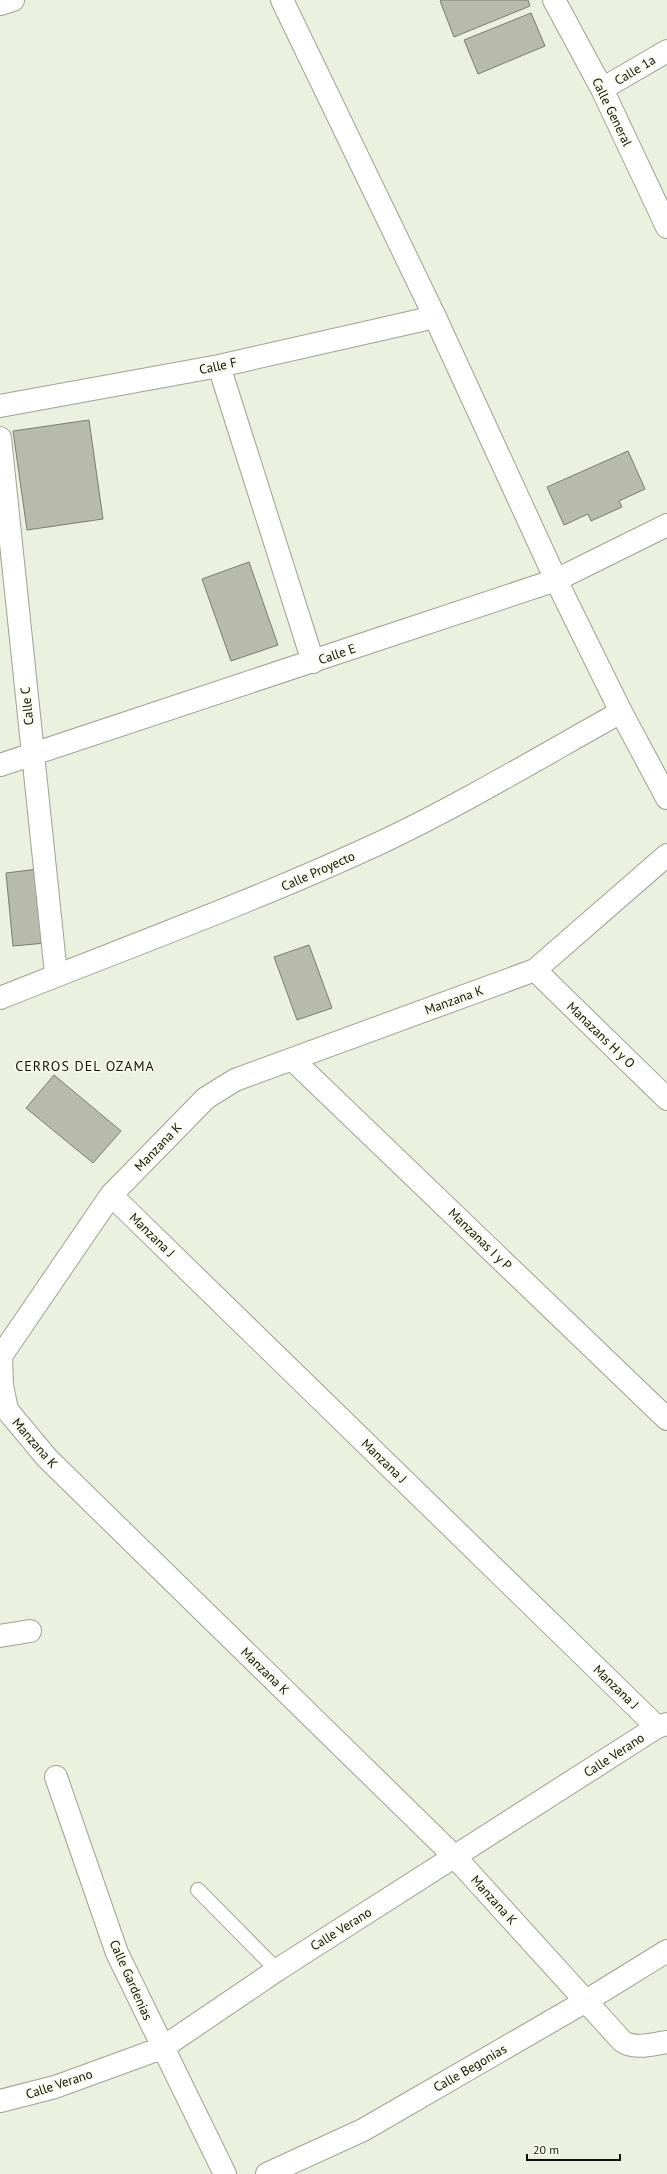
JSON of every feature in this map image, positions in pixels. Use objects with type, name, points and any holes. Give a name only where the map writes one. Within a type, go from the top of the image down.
[{"type":"street","points":[[0,4],[12,0]]},
{"type":"street","points":[[282,0],[435,317],[556,580],[621,712],[667,798]]},
{"type":"street","name":"Calle General","points":[[554,0],[602,89],[667,227]]},
{"type":"street","name":"Calle 1a","points":[[602,89],[667,51]]},
{"type":"street","name":"Calle F","points":[[0,406],[219,366],[435,317]]},
{"type":"street","points":[[219,366],[313,662]]},
{"type":"street","name":"Calle C","points":[[0,438],[56,974]]},
{"type":"street","name":"Calle E","points":[[0,765],[556,580],[667,525]]},
{"type":"street","name":"Calle Proyecto","points":[[0,998],[56,974],[229,909],[339,862],[439,814],[621,712]]},
{"type":"street","name":"Manzana K","points":[[667,855],[535,970],[235,1080],[206,1098],[110,1195],[1,1356],[2,1385],[7,1410],[47,1458],[455,1857],[627,2045],[635,2046],[667,2042]]},
{"type":"street","name":"Manazans H y O","points":[[535,970],[667,1099]]},
{"type":"street","name":"Manzanas I y P","points":[[293,1060],[667,1419]]},
{"type":"street","name":"Manzana J","points":[[110,1195],[662,1726]]},
{"type":"street","points":[[0,1636],[30,1631]]},
{"type":"street","name":"Calle Verano","points":[[0,2102],[55,2087],[162,2048],[277,1970],[662,1726]]},
{"type":"street","name":"Calle Gardenias","points":[[56,1777],[117,1953],[162,2048],[226,2174]]},
{"type":"street","name":"Calle Begonias","points":[[267,2174],[362,2130],[586,2001],[667,1951]]},
{"type":"lane","points":[[198,1890],[277,1970]]},
{"type":"building","points":[[528,0],[530,6],[454,37],[440,1]]},
{"type":"building","points":[[531,13],[545,46],[478,74],[464,40]]},
{"type":"building","points":[[89,420],[103,519],[27,530],[13,431]]},
{"type":"building","points":[[628,451],[645,489],[619,501],[622,507],[591,521],[588,514],[564,525],[547,487]]},
{"type":"building","points":[[249,562],[278,645],[231,661],[202,579]]},
{"type":"building","points":[[38,869],[46,943],[13,946],[6,873]]},
{"type":"building","points":[[309,945],[332,1008],[297,1020],[274,957]]},
{"type":"building","points":[[54,1075],[121,1131],[93,1163],[26,1108]]},
{"type":"district","name":"CERROS DEL OZAMA","points":[[85,1066]]}]
